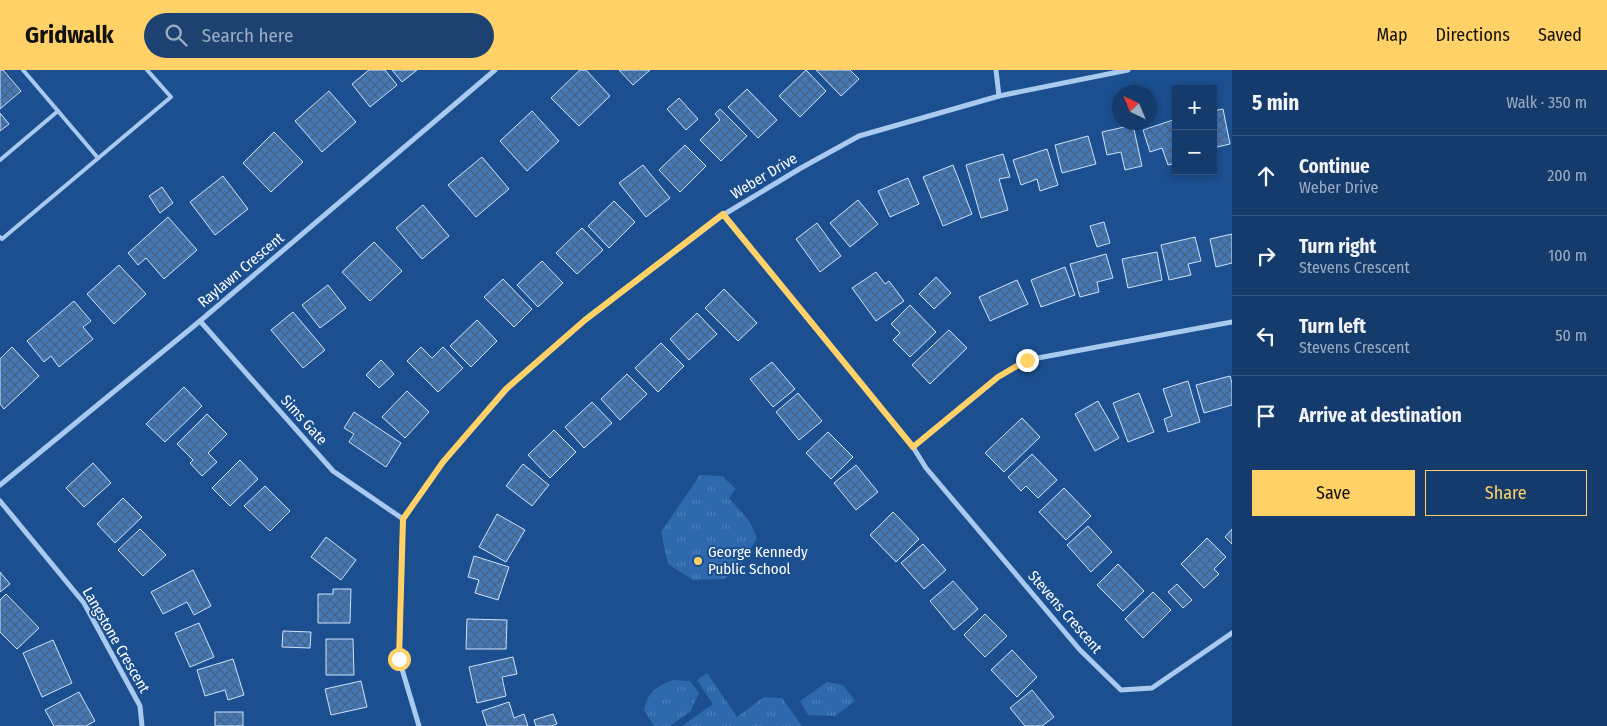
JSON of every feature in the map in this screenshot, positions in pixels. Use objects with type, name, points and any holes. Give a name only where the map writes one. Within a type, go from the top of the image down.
[{"type":"street","name":"Raylawn Crescent","points":[[0,485],[200,321],[495,70]]},
{"type":"street","points":[[996,70],[999,96]]},
{"type":"street","name":"Weber Drive","points":[[403,519],[443,462],[506,389],[585,320],[723,214],[859,136],[999,96],[1128,70]]},
{"type":"street","name":"Stevens Crescent","points":[[723,214],[913,447],[926,468],[1080,650],[1120,690],[1152,688],[1232,633]]},
{"type":"street","name":"Sims Gate","points":[[200,321],[333,471],[403,519]]},
{"type":"street","points":[[913,447],[998,377],[1027,360],[1232,322]]},
{"type":"street","name":"Langstone Crescent","points":[[0,501],[84,602],[140,706],[142,726]]},
{"type":"street","points":[[403,519],[399,659],[419,726]]},
{"type":"lane","points":[[23,70],[98,158]]},
{"type":"lane","points":[[0,237],[2,239],[171,97],[147,70]]},
{"type":"lane","points":[[0,160],[58,111]]},
{"type":"green space","points":[[700,475],[722,476],[736,489],[729,498],[750,522],[757,538],[744,560],[724,579],[693,580],[668,564],[661,532]]},
{"type":"green space","points":[[707,673],[737,717],[764,697],[782,698],[802,726],[682,726],[713,704],[697,680]]},
{"type":"green space","points":[[673,680],[690,681],[699,693],[690,712],[670,726],[654,726],[644,710],[648,698],[654,690]]},
{"type":"green space","points":[[827,682],[843,685],[855,701],[835,716],[808,715],[800,701]]},
{"type":"building","points":[[0,70],[3,70],[21,91],[0,109]]},
{"type":"building","points":[[369,70],[385,70],[397,85],[370,107],[352,84]]},
{"type":"building","points":[[392,70],[417,70],[402,82]]},
{"type":"building","points":[[580,70],[586,70],[610,96],[579,126],[551,98]]},
{"type":"building","points":[[619,70],[650,70],[633,85]]},
{"type":"building","points":[[806,70],[826,91],[800,117],[779,96]]},
{"type":"building","points":[[816,70],[850,70],[859,79],[841,96]]},
{"type":"building","points":[[747,89],[777,120],[758,138],[728,107]]},
{"type":"building","points":[[329,91],[356,122],[322,152],[295,121]]},
{"type":"building","points":[[679,98],[698,119],[686,130],[667,109]]},
{"type":"building","points":[[720,109],[747,136],[721,161],[700,140],[720,120],[715,114]]},
{"type":"building","points":[[1223,109],[1230,144],[1217,147],[1217,130],[1217,110]]},
{"type":"building","points":[[532,111],[559,141],[527,171],[500,141]]},
{"type":"building","points":[[0,113],[9,124],[0,131]]},
{"type":"building","points":[[1172,120],[1172,164],[1168,165],[1162,148],[1150,152],[1143,130],[1157,130],[1157,125]]},
{"type":"building","points":[[1112,130],[1134,130],[1142,166],[1125,170],[1121,152],[1107,155],[1102,132]]},
{"type":"building","points":[[274,132],[303,162],[271,192],[243,163]]},
{"type":"building","points":[[1088,136],[1096,164],[1062,173],[1055,145]]},
{"type":"building","points":[[685,145],[706,166],[680,192],[659,170]]},
{"type":"building","points":[[1047,149],[1058,185],[1040,191],[1037,179],[1021,185],[1013,160]]},
{"type":"building","points":[[1003,154],[1010,177],[999,179],[1008,210],[981,218],[966,165]]},
{"type":"building","points":[[482,157],[509,189],[476,217],[448,185]]},
{"type":"building","points":[[643,165],[670,198],[646,217],[619,183]]},
{"type":"building","points":[[953,165],[972,214],[943,226],[923,177]]},
{"type":"building","points":[[223,176],[248,209],[215,235],[190,202]]},
{"type":"building","points":[[908,178],[919,204],[890,217],[878,191]]},
{"type":"building","points":[[162,187],[173,203],[160,213],[149,196]]},
{"type":"building","points":[[858,200],[878,224],[850,247],[830,223]]},
{"type":"building","points":[[614,201],[635,222],[609,248],[588,226]]},
{"type":"building","points":[[423,205],[449,236],[422,259],[396,228]]},
{"type":"building","points":[[168,217],[197,250],[164,279],[146,258],[138,265],[128,253]]},
{"type":"building","points":[[1104,222],[1110,243],[1097,247],[1090,226]]},
{"type":"building","points":[[817,223],[841,256],[820,272],[796,239]]},
{"type":"building","points":[[582,228],[603,250],[577,274],[556,253]]},
{"type":"building","points":[[1232,234],[1232,263],[1216,267],[1210,239]]},
{"type":"building","points":[[1195,237],[1201,261],[1188,264],[1191,275],[1169,280],[1161,245]]},
{"type":"building","points":[[374,242],[402,271],[370,301],[342,272]]},
{"type":"building","points":[[1157,252],[1162,280],[1128,288],[1122,259]]},
{"type":"building","points":[[1106,254],[1113,278],[1097,282],[1099,292],[1080,297],[1070,264]]},
{"type":"building","points":[[542,261],[563,283],[538,307],[517,285]]},
{"type":"building","points":[[119,265],[146,294],[114,324],[87,294]]},
{"type":"building","points":[[1065,267],[1075,295],[1041,307],[1031,280]]},
{"type":"building","points":[[876,272],[885,284],[889,281],[904,301],[876,321],[852,288]]},
{"type":"building","points":[[936,277],[951,293],[934,309],[919,294]]},
{"type":"building","points":[[503,279],[532,309],[514,327],[484,297]]},
{"type":"building","points":[[1017,280],[1028,304],[990,321],[979,297]]},
{"type":"building","points":[[328,285],[346,308],[320,328],[302,305]]},
{"type":"building","points":[[724,289],[757,323],[738,341],[705,308]]},
{"type":"building","points":[[74,301],[91,321],[83,327],[93,339],[59,367],[51,356],[44,362],[27,341]]},
{"type":"building","points":[[910,305],[936,332],[910,357],[893,340],[900,333],[891,324]]},
{"type":"building","points":[[293,312],[325,350],[303,368],[271,330]]},
{"type":"building","points":[[697,313],[717,334],[689,360],[670,339]]},
{"type":"building","points":[[477,320],[497,341],[471,367],[450,346]]},
{"type":"building","points":[[949,330],[967,348],[930,384],[912,365]]},
{"type":"building","points":[[661,343],[684,366],[658,392],[635,368]]},
{"type":"building","points":[[12,347],[39,376],[4,409],[0,404],[0,359]]},
{"type":"building","points":[[421,347],[432,358],[443,347],[463,368],[438,392],[407,361]]},
{"type":"building","points":[[381,360],[394,374],[379,388],[366,375]]},
{"type":"building","points":[[772,362],[795,389],[773,407],[750,379]]},
{"type":"building","points":[[627,374],[647,394],[620,420],[601,399]]},
{"type":"building","points":[[1230,376],[1232,383],[1232,405],[1204,413],[1196,385]]},
{"type":"building","points":[[1188,381],[1200,422],[1168,432],[1164,419],[1172,416],[1163,389]]},
{"type":"building","points":[[184,387],[202,406],[165,442],[146,424]]},
{"type":"building","points":[[407,391],[429,412],[405,438],[382,417]]},
{"type":"building","points":[[798,393],[822,421],[799,440],[776,412]]},
{"type":"building","points":[[1139,393],[1154,432],[1128,442],[1113,403]]},
{"type":"building","points":[[1098,401],[1119,438],[1095,451],[1075,414]]},
{"type":"building","points":[[592,402],[612,423],[584,448],[565,427]]},
{"type":"building","points":[[354,412],[401,443],[386,467],[349,442],[354,434],[344,428]]},
{"type":"building","points":[[207,414],[227,434],[208,453],[217,462],[202,476],[190,463],[193,460],[177,444]]},
{"type":"building","points":[[1022,418],[1040,437],[1004,472],[985,453]]},
{"type":"building","points":[[554,430],[576,452],[550,478],[528,455]]},
{"type":"building","points":[[828,432],[853,457],[831,479],[806,453]]},
{"type":"building","points":[[1032,454],[1057,480],[1038,498],[1026,486],[1021,491],[1008,477]]},
{"type":"building","points":[[240,460],[258,479],[230,506],[212,488]]},
{"type":"building","points":[[93,463],[111,483],[84,507],[66,488]]},
{"type":"building","points":[[523,464],[549,485],[532,506],[506,486]]},
{"type":"building","points":[[856,465],[878,492],[856,510],[834,483]]},
{"type":"building","points":[[265,486],[290,511],[270,531],[244,506]]},
{"type":"building","points":[[1064,488],[1091,516],[1066,540],[1039,512]]},
{"type":"building","points":[[123,498],[142,517],[115,543],[97,524]]},
{"type":"building","points":[[893,512],[919,539],[896,562],[870,535]]},
{"type":"building","points":[[497,514],[525,530],[506,562],[479,547]]},
{"type":"building","points":[[1088,526],[1112,552],[1091,572],[1067,545]]},
{"type":"building","points":[[140,529],[166,555],[143,576],[118,550]]},
{"type":"building","points":[[1232,529],[1232,544],[1225,537]]},
{"type":"building","points":[[326,537],[356,560],[341,580],[311,557]]},
{"type":"building","points":[[1207,538],[1226,557],[1214,569],[1219,574],[1204,588],[1181,564]]},
{"type":"building","points":[[923,544],[946,570],[924,589],[901,563]]},
{"type":"building","points":[[474,556],[509,567],[498,600],[475,593],[479,580],[468,577]]},
{"type":"building","points":[[1118,564],[1144,591],[1123,611],[1097,585]]},
{"type":"building","points":[[193,570],[211,606],[194,615],[187,602],[163,614],[151,592]]},
{"type":"building","points":[[0,572],[10,584],[0,592]]},
{"type":"building","points":[[953,581],[978,609],[954,630],[930,601]]},
{"type":"building","points":[[1177,584],[1192,600],[1183,608],[1168,592]]},
{"type":"building","points":[[333,589],[351,589],[350,623],[318,623],[318,594],[333,594]]},
{"type":"building","points":[[1153,592],[1171,610],[1143,638],[1125,619]]},
{"type":"building","points":[[6,594],[39,628],[17,649],[0,632],[0,600]]},
{"type":"building","points":[[985,614],[1007,636],[985,657],[964,635]]},
{"type":"building","points":[[467,619],[507,620],[506,649],[466,649]]},
{"type":"building","points":[[199,623],[214,657],[190,667],[175,633]]},
{"type":"building","points":[[283,631],[311,632],[310,648],[282,647]]},
{"type":"building","points":[[326,639],[353,639],[354,675],[326,675]]},
{"type":"building","points":[[53,640],[72,683],[42,697],[23,653]]},
{"type":"building","points":[[1012,650],[1037,677],[1017,697],[991,670]]},
{"type":"building","points":[[513,657],[517,674],[502,677],[506,696],[477,703],[469,667]]},
{"type":"building","points":[[233,659],[244,695],[228,700],[225,690],[205,696],[197,670]]},
{"type":"building","points":[[361,681],[367,707],[331,715],[325,689]]},
{"type":"building","points":[[1032,690],[1054,717],[1042,726],[1025,726],[1010,708]]},
{"type":"building","points":[[79,692],[95,721],[86,726],[54,726],[45,710]]},
{"type":"building","points":[[509,702],[514,718],[524,714],[528,726],[487,726],[482,711]]},
{"type":"building","points":[[215,712],[243,712],[243,726],[215,726]]},
{"type":"building","points":[[553,714],[557,724],[536,726],[534,720]]},
{"type":"place","name":"George Kennedy Public School","points":[[698,561]]},
{"type":"route","points":[[399,659],[403,519],[443,462],[506,389],[585,320],[723,214],[913,447],[998,377],[1027,360]]}]
